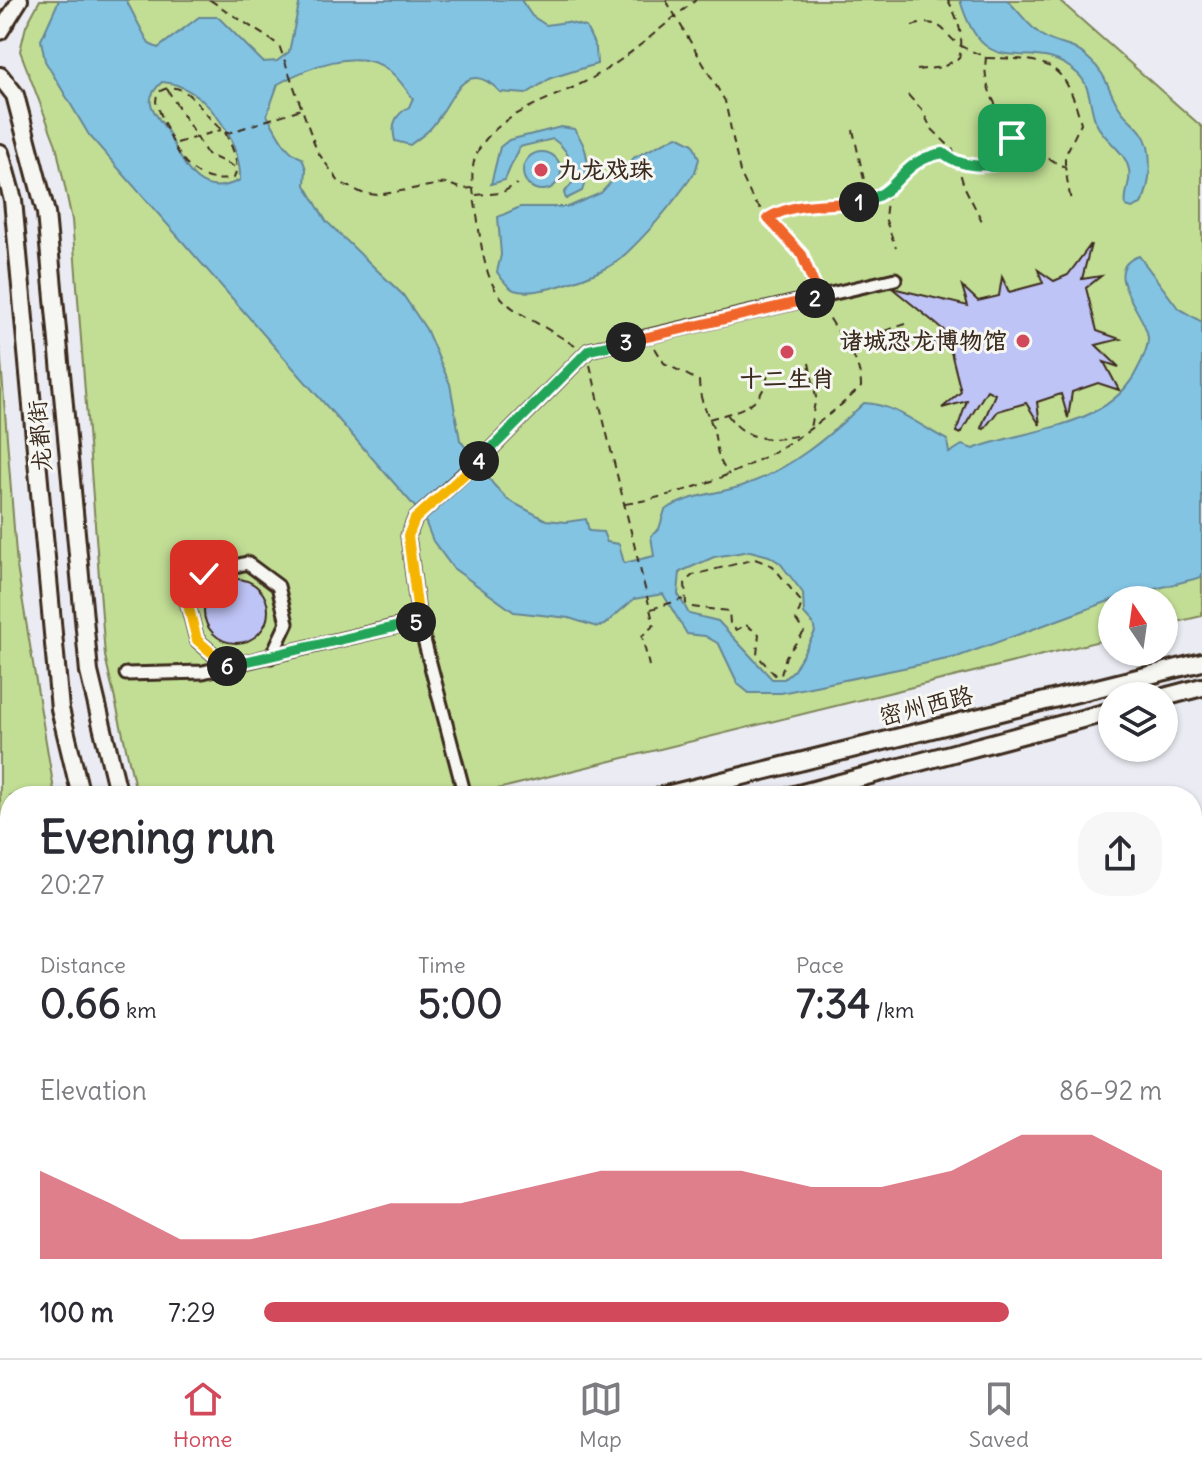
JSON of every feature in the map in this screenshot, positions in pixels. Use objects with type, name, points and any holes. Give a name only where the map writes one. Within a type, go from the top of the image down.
[{"type":"main road","name":"龙都街","points":[[0,76],[15,95],[46,213],[89,672],[117,786]]},
{"type":"main road","name":"龙都街","points":[[0,153],[13,200],[60,709],[79,786]]},
{"type":"main road","name":"密州西路","points":[[702,786],[1202,662]]},
{"type":"main road","points":[[1178,693],[1202,687]]},
{"type":"main road","points":[[829,786],[1098,715]]},
{"type":"street","points":[[0,32],[20,0]]},
{"type":"street","points":[[462,786],[419,621],[408,536],[415,519],[489,451],[586,353],[895,279]]},
{"type":"street","points":[[228,667],[197,640],[188,605],[204,574],[247,563],[278,586],[287,623],[271,657]]},
{"type":"street","points":[[126,674],[203,672],[419,621]]},
{"type":"path","points":[[210,0],[279,45],[325,167],[339,182],[378,195],[446,183],[462,189],[474,187]]},
{"type":"path","points":[[624,504],[657,499],[730,476],[768,457],[802,434],[861,387],[861,370],[853,352],[819,297],[802,255],[753,200],[740,172],[725,101],[666,0]]},
{"type":"path","points":[[649,666],[642,636],[654,625],[586,353],[523,317],[499,298],[486,272],[472,165],[479,148],[499,126],[595,77],[696,0]]},
{"type":"path","points":[[917,70],[943,67],[959,58],[962,47],[959,26],[948,0]]},
{"type":"path","points":[[912,26],[927,23],[942,27],[962,47],[986,58],[1053,67],[1070,85],[1081,123],[1065,156],[1071,202]]},
{"type":"path","points":[[986,58],[984,73],[998,109],[1049,160],[1065,167]]},
{"type":"path","points":[[166,88],[207,154],[237,168]]},
{"type":"path","points":[[166,88],[181,89],[225,131],[237,168],[234,178],[210,181],[196,175],[175,144],[156,102],[157,93],[166,88]]},
{"type":"path","points":[[908,95],[922,110],[931,128],[953,150],[984,225]]},
{"type":"path","points":[[175,144],[302,109]]},
{"type":"path","points":[[853,130],[862,182],[869,200]]},
{"type":"path","points":[[768,218],[785,208],[815,203],[830,206],[883,196],[907,167],[925,156],[943,153],[957,161],[985,168],[1007,161],[1017,130]]},
{"type":"path","points":[[475,195],[501,193],[517,184]]},
{"type":"path","points":[[888,190],[885,218],[896,248]]},
{"type":"path","points":[[853,352],[856,340],[906,324]]},
{"type":"path","points":[[648,336],[664,363],[699,381],[700,404],[708,419],[715,452],[730,476]]},
{"type":"path","points":[[809,363],[816,397],[809,429]]},
{"type":"path","points":[[708,419],[755,403],[766,389],[768,374]]},
{"type":"path","points":[[727,414],[734,424],[759,439],[802,434]]},
{"type":"path","points":[[755,559],[766,561],[802,603],[796,620],[804,632],[786,656],[781,675],[775,675],[757,655],[759,634],[754,627],[746,625],[736,630],[730,623],[729,611],[691,607],[683,599],[685,582],[693,575],[755,559]]},
{"type":"path","points":[[650,608],[683,599]]},
{"type":"green space","points":[[40,0],[1059,0],[1202,127],[1202,616],[1178,622],[1178,586],[1098,586],[1098,641],[510,786],[135,786],[105,656],[72,220],[56,145],[20,51],[26,26]]},
{"type":"green space","points":[[0,348],[17,567],[53,786],[0,786]]},
{"type":"water","points":[[59,0],[126,0],[149,44],[158,48],[199,17],[218,17],[263,62],[277,61],[289,52],[300,0],[521,0],[532,16],[546,25],[567,22],[586,27],[596,48],[597,64],[551,78],[526,94],[500,92],[487,81],[476,78],[467,81],[430,129],[410,145],[395,141],[394,125],[413,98],[391,72],[362,60],[318,66],[278,84],[267,115],[286,146],[302,158],[306,169],[305,185],[326,221],[403,295],[426,329],[450,384],[460,440],[494,485],[508,500],[546,520],[566,522],[586,519],[589,531],[603,532],[607,542],[619,544],[624,563],[654,556],[651,536],[659,529],[665,510],[693,498],[742,486],[777,471],[822,440],[864,403],[897,412],[947,440],[949,453],[962,445],[973,449],[1088,415],[1125,388],[1140,365],[1147,346],[1146,329],[1123,282],[1127,263],[1139,256],[1178,308],[1202,322],[1202,577],[1167,586],[1098,586],[1098,605],[957,657],[781,693],[749,693],[738,684],[719,644],[705,636],[687,634],[663,594],[634,599],[604,625],[597,627],[569,618],[514,612],[453,568],[433,541],[423,516],[89,135],[45,61],[41,40]],"holes":[[[162,82],[177,85],[205,103],[227,132],[239,164],[240,180],[225,186],[213,186],[203,183],[186,167],[151,104],[152,95]],[[750,551],[769,556],[780,563],[803,593],[804,614],[813,624],[815,632],[794,670],[784,679],[772,679],[718,621],[689,614],[678,594],[680,572],[714,557]]]},
{"type":"water","points":[[960,0],[1007,0],[1041,35],[1072,47],[1096,65],[1121,110],[1146,140],[1150,168],[1141,204],[1132,208],[1126,206],[1130,174],[1127,163],[1097,125],[1083,79],[1061,62],[997,52],[983,44],[971,28]]},
{"type":"water","points":[[561,127],[574,129],[583,144],[587,174],[582,191],[566,199],[564,193],[574,181],[572,168],[566,152],[553,139],[519,147],[505,180],[491,184],[500,147],[509,140]]},
{"type":"water","points":[[677,136],[693,144],[699,159],[695,172],[660,218],[619,260],[584,278],[537,291],[514,290],[504,282],[497,272],[501,255],[498,217],[520,207],[568,207],[601,193],[633,158]]},
{"type":"water","points":[[542,152],[555,158],[561,171],[555,184],[542,190],[529,184],[523,171],[529,158]]},
{"type":"building","name":"诸城恐龙博物馆","points":[[1091,244],[1082,279],[1101,276],[1086,288],[1097,331],[1120,339],[1096,345],[1119,367],[1104,362],[1119,390],[1098,383],[1072,392],[1068,418],[1061,394],[1037,402],[1040,425],[1026,403],[998,411],[984,429],[981,428],[995,394],[987,390],[960,434],[956,432],[967,401],[942,408],[961,392],[950,348],[926,344],[951,336],[892,288],[968,306],[962,286],[978,301],[999,296],[1002,277],[1009,292],[1043,283],[1038,270],[1054,281],[1068,275]]},
{"type":"building","points":[[230,579],[242,579],[259,588],[266,599],[266,623],[259,634],[242,643],[230,643],[218,638],[209,629],[204,617],[204,605],[209,593],[218,584]]},
{"type":"place","name":"九龙戏珠","points":[[541,170]]},
{"type":"place","name":"诸城恐龙博物馆","points":[[1023,341]]},
{"type":"place","name":"十二生肖","points":[[787,352]]},
{"type":"route","points":[[204,574],[188,605],[197,640],[228,667],[419,621],[408,536],[415,519],[489,451],[589,350],[819,297],[802,255],[768,218],[785,208],[815,203],[830,206],[883,196],[907,167],[925,156],[943,153],[952,160],[985,168],[1007,161],[1011,155],[1012,138]]}]
